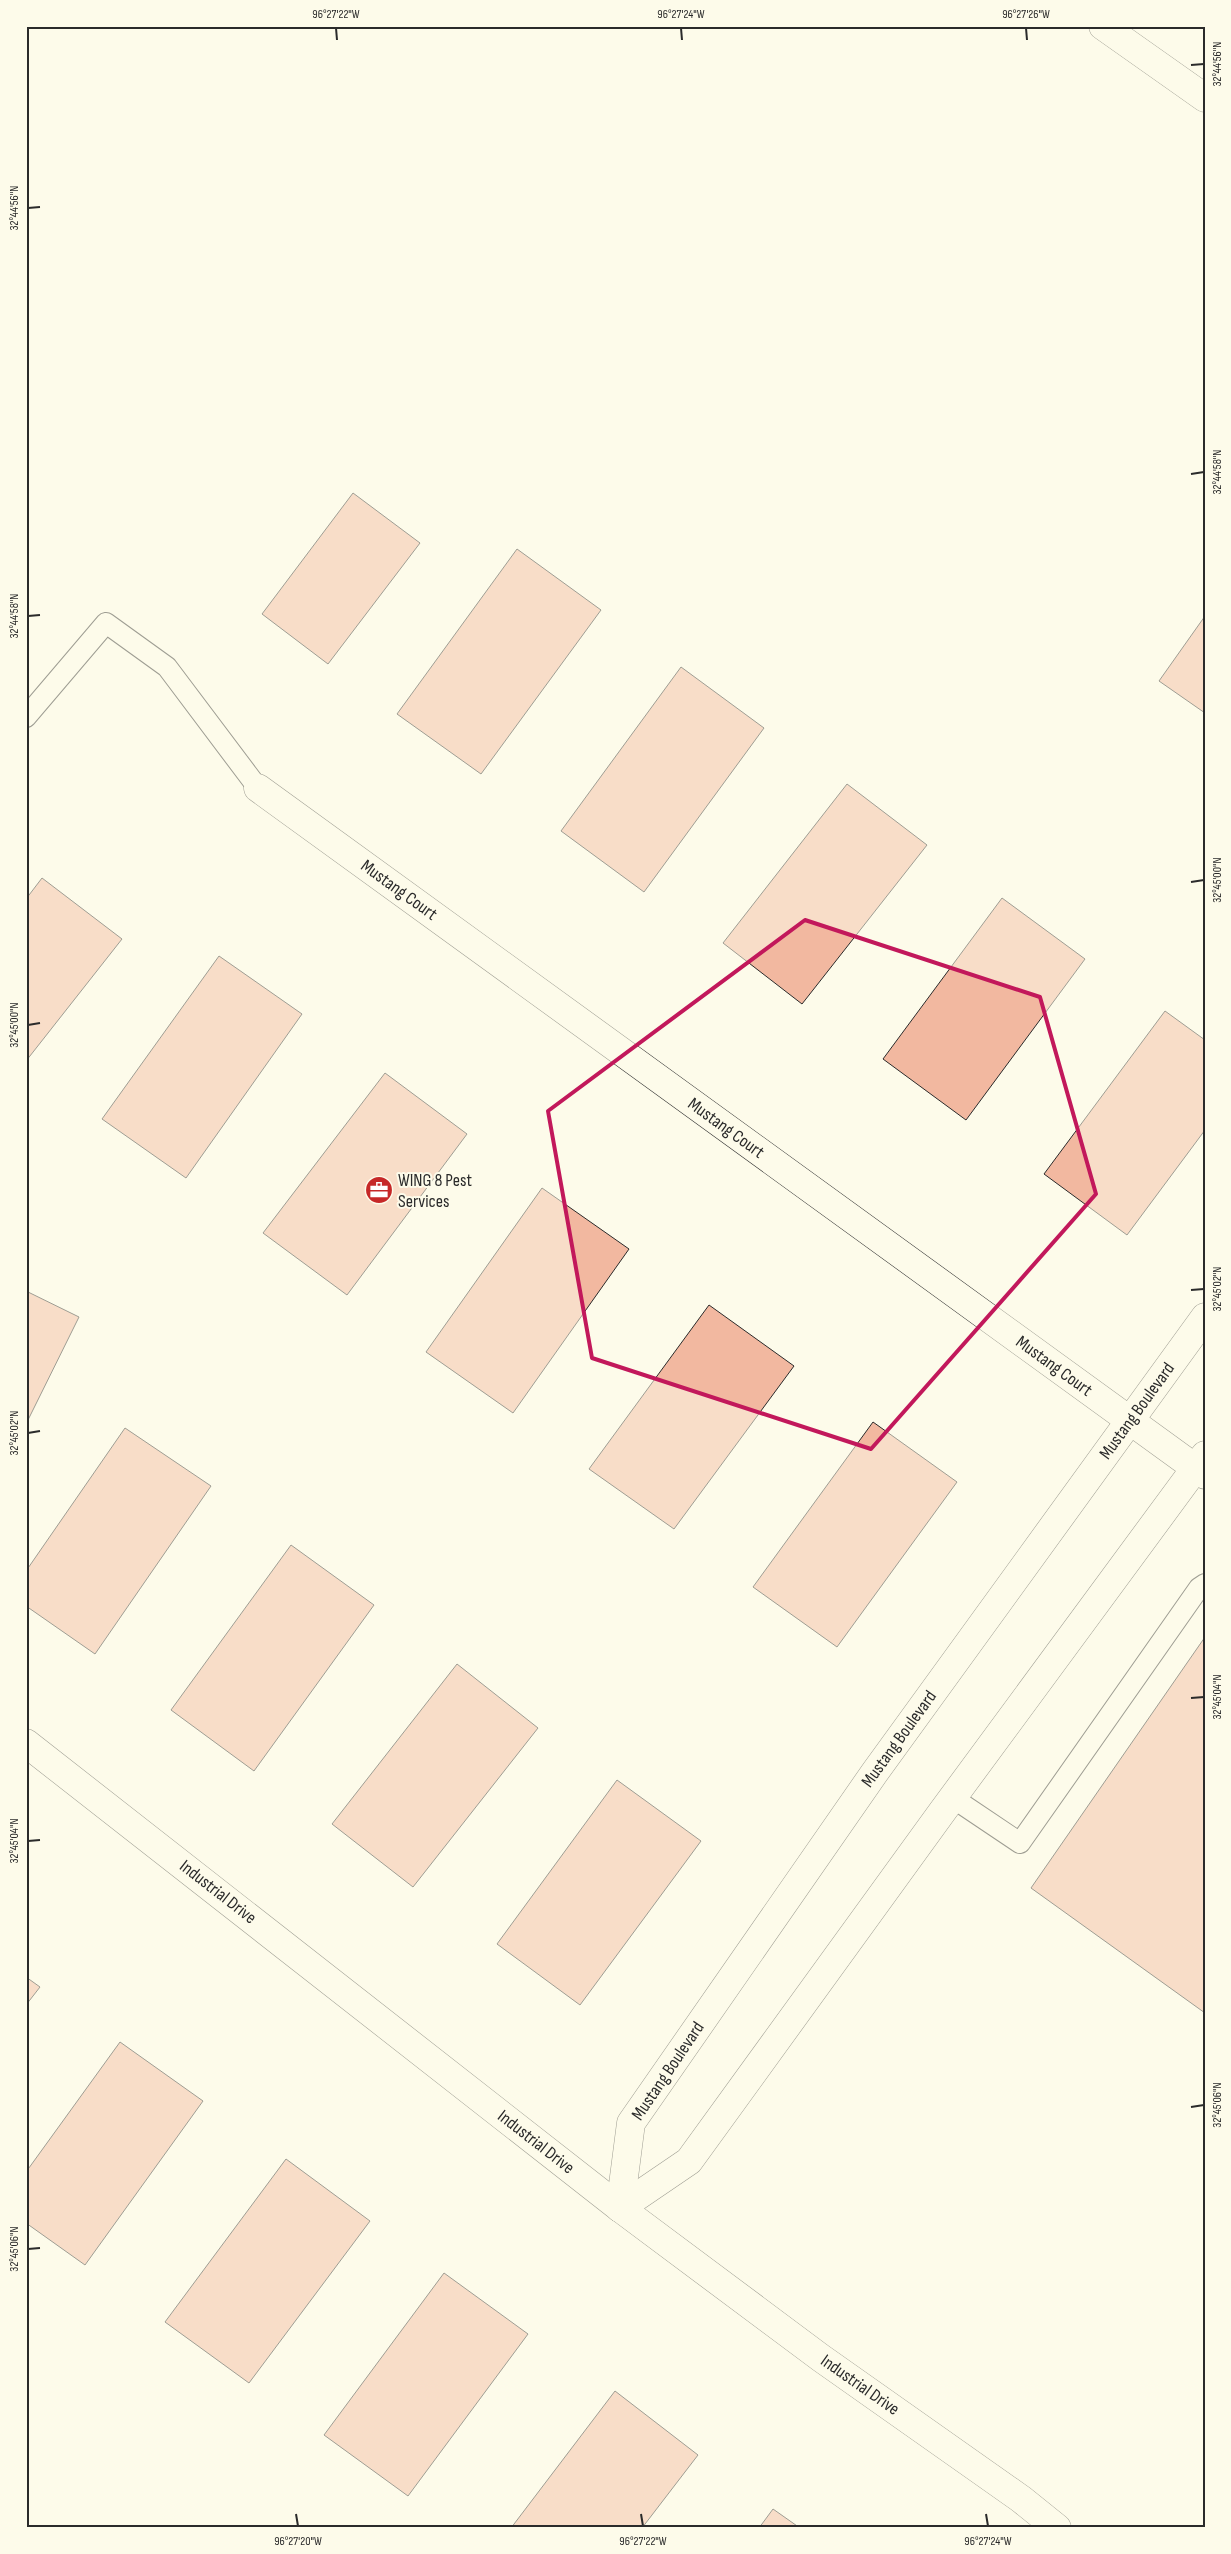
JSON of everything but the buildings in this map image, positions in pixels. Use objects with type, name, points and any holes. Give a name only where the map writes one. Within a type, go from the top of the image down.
[{"type":"street","points":[[1103,26],[1205,98]]},
{"type":"street","name":"Mustang Court","points":[[258,788],[1130,1421],[1202,1466]]},
{"type":"street","name":"Mustang Boulevard","points":[[620,2208],[631,2123],[875,1772],[1205,1317]]},
{"type":"street","points":[[620,2208],[689,2161],[953,1798],[1202,1466]]},
{"type":"street","name":"Industrial Drive","points":[[26,1743],[620,2208],[821,2358],[1021,2499],[1057,2528]]},
{"type":"lane","points":[[26,717],[106,623],[166,667],[258,788]]},
{"type":"lane","points":[[953,1798],[1020,1843],[1199,1588],[1205,1584]]},
{"type":"highlighted area","points":[[805,920],[1040,997],[1096,1194],[871,1449],[592,1358],[548,1111]]},
{"type":"place","name":"WING 8 Pest Services","points":[[379,1190]]}]
